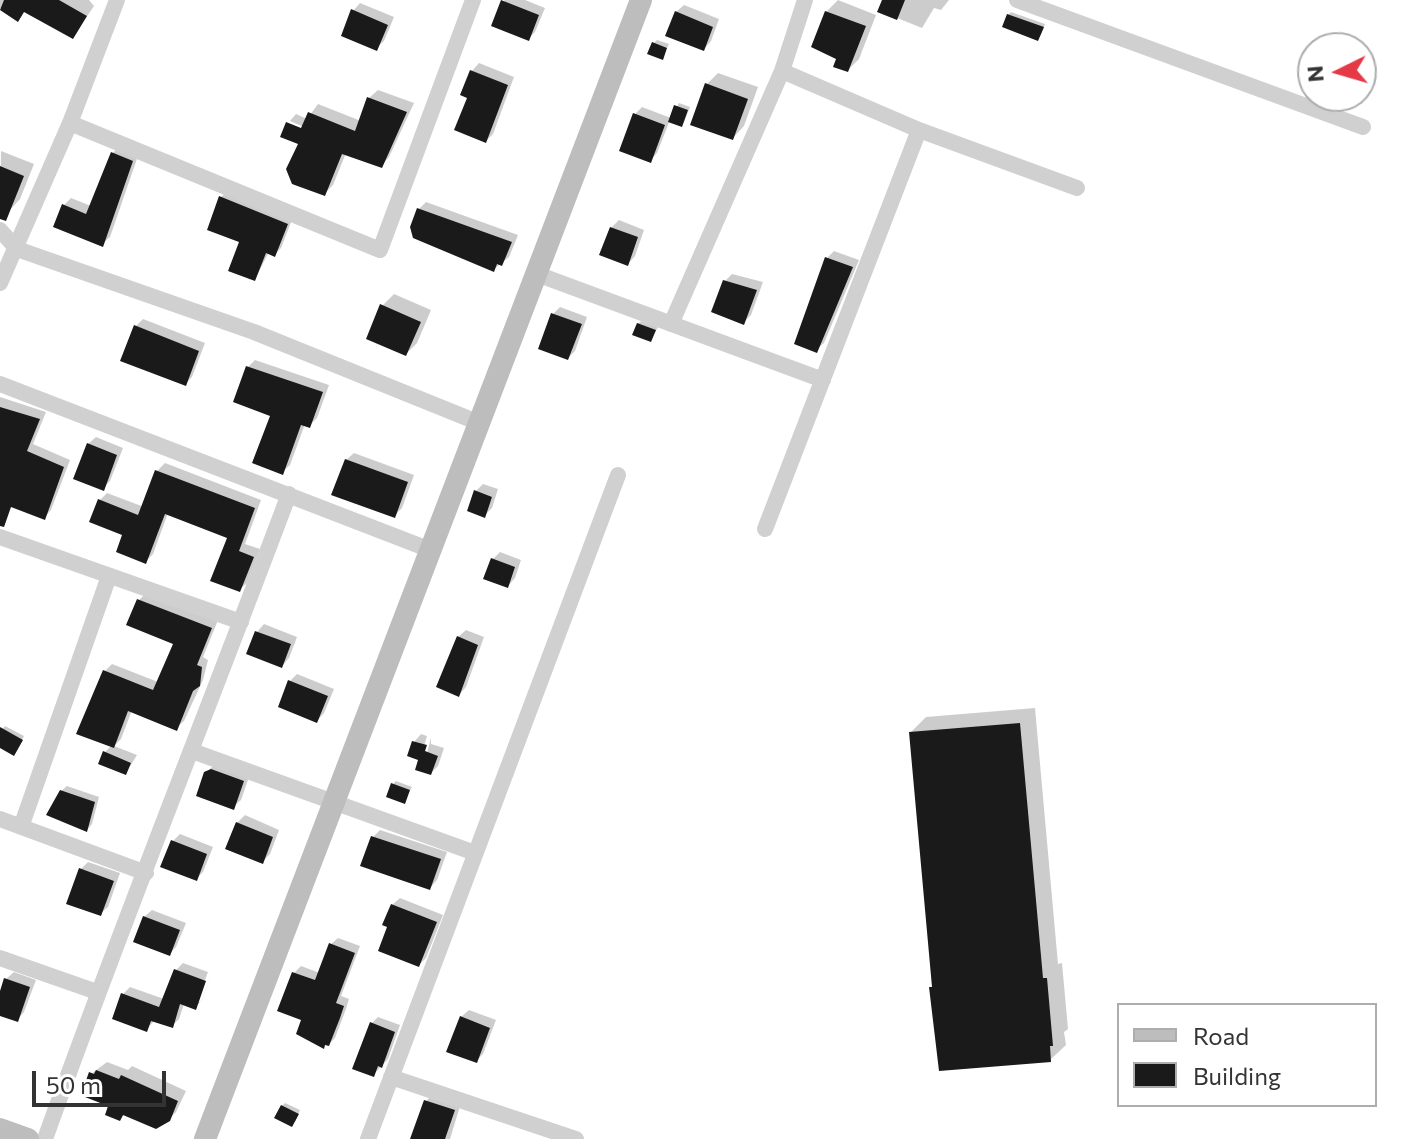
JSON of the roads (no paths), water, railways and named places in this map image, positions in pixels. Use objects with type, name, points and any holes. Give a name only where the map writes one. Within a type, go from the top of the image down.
[{"type":"street","points":[[0,283],[70,123],[117,0]]},
{"type":"street","points":[[70,123],[380,250],[473,0]]},
{"type":"street","points":[[205,1139],[428,549],[641,0]]},
{"type":"street","points":[[671,324],[782,71],[805,0]]},
{"type":"street","points":[[1017,0],[1363,127]]},
{"type":"street","points":[[782,71],[919,130],[1077,188]]},
{"type":"street","points":[[765,529],[919,130]]},
{"type":"street","points":[[0,230],[17,249],[254,332],[477,422]]},
{"type":"street","points":[[534,273],[823,380]]},
{"type":"street","points":[[0,384],[428,549]]},
{"type":"street","points":[[368,1139],[618,475]]},
{"type":"street","points":[[45,1139],[97,992],[146,873],[289,494]]},
{"type":"street","points":[[0,537],[241,622]]},
{"type":"street","points":[[21,827],[109,576]]},
{"type":"street","points":[[192,751],[475,853]]},
{"type":"street","points":[[0,819],[146,873]]},
{"type":"street","points":[[0,958],[97,992]]},
{"type":"street","points":[[391,1077],[576,1139]]},
{"type":"street","points":[[0,1129],[28,1139]]}]
